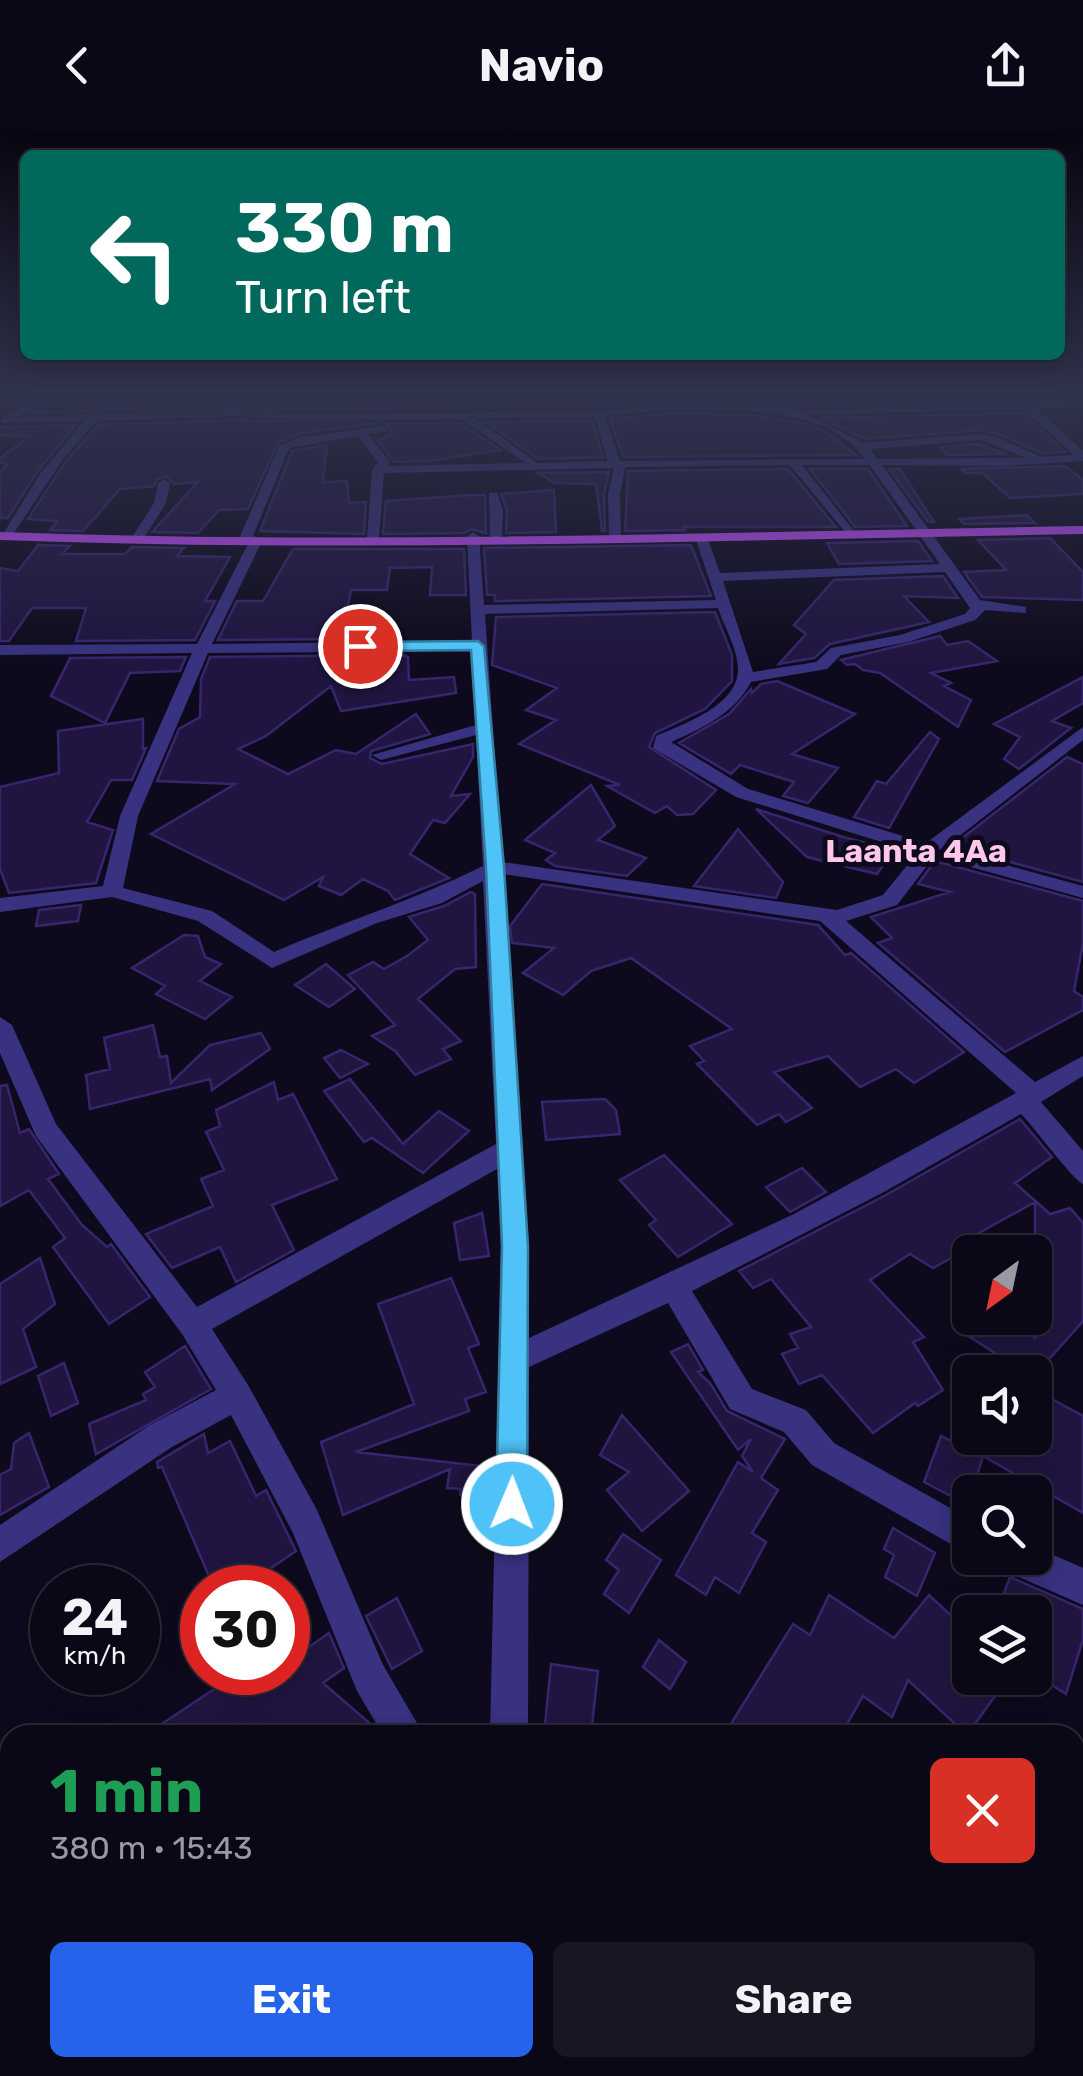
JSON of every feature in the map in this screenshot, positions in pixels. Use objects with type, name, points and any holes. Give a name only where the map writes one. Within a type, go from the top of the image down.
[{"type":"main road","points":[[4,539],[701,538],[1083,530]]},
{"type":"street","points":[[4,539],[39,486]]},
{"type":"street","points":[[136,540],[160,503],[163,486]]},
{"type":"street","points":[[112,890],[129,816],[178,697],[204,648],[251,539],[268,486]]},
{"type":"street","points":[[373,538],[377,486]]},
{"type":"street","points":[[614,538],[615,486]]},
{"type":"street","points":[[812,486],[850,535]]},
{"type":"street","points":[[891,486],[978,609],[970,617],[903,639],[836,651],[822,666],[746,678],[714,714],[659,744],[742,794],[1083,892]]},
{"type":"street","points":[[493,496],[497,510],[484,536],[476,610],[495,867],[515,1246],[509,1725]]},
{"type":"street","points":[[701,538],[746,667],[746,678]]},
{"type":"street","points":[[714,576],[950,568]]},
{"type":"street","points":[[476,610],[722,604]]},
{"type":"street","points":[[976,604],[1021,610]]},
{"type":"street","points":[[0,650],[478,646]]},
{"type":"street","points":[[382,755],[484,728]]},
{"type":"street","points":[[0,904],[112,890],[205,916],[272,962],[370,918],[434,898],[495,867],[828,917],[890,900],[930,849],[1083,732]]},
{"type":"street","points":[[828,917],[1029,1098],[1083,1174]]},
{"type":"street","points":[[0,1025],[44,1130],[192,1324],[237,1396],[305,1522],[370,1678],[399,1725]]},
{"type":"street","points":[[514,1358],[676,1288],[830,1212],[1083,1065]]},
{"type":"street","points":[[192,1324],[510,1149]]},
{"type":"street","points":[[676,1288],[740,1399],[795,1421],[824,1454],[952,1528]]},
{"type":"street","points":[[0,1545],[160,1436],[237,1396]]},
{"type":"street","points":[[1052,1570],[1083,1587]]},
{"type":"building","points":[[0,486],[28,486],[8,518],[0,518]]},
{"type":"building","points":[[50,486],[154,486],[120,489],[83,531],[50,530],[57,521],[28,519]]},
{"type":"building","points":[[194,486],[259,486],[248,509],[219,510],[198,533],[152,532]]},
{"type":"building","points":[[278,486],[347,486],[349,503],[366,502],[364,534],[260,531]]},
{"type":"building","points":[[596,486],[606,486],[602,531]]},
{"type":"building","points":[[627,486],[802,486],[836,527],[683,527],[685,530],[625,531]]},
{"type":"building","points":[[823,486],[880,486],[907,526],[855,527]]},
{"type":"building","points":[[901,486],[911,486],[934,522],[928,522]]},
{"type":"building","points":[[997,486],[1083,486],[1083,494],[1010,498]]},
{"type":"building","points":[[554,490],[556,532],[506,533],[507,510],[501,494]]},
{"type":"building","points":[[485,495],[486,533],[471,529],[465,533],[383,534],[386,501]]},
{"type":"building","points":[[1027,515],[1035,523],[964,524],[959,519]]},
{"type":"building","points":[[1050,538],[1083,572],[1083,600],[982,597],[964,572],[1006,570],[978,540]]},
{"type":"building","points":[[918,541],[932,561],[839,564],[827,543]]},
{"type":"building","points":[[38,545],[70,546],[62,554],[125,554],[132,547],[184,548],[177,556],[230,557],[205,601],[215,601],[195,640],[76,641],[86,608],[32,608],[9,641],[0,641],[0,568],[18,571]]},
{"type":"building","points":[[691,545],[711,596],[495,601],[495,595],[487,595],[484,548]]},
{"type":"building","points":[[293,549],[464,549],[466,595],[430,595],[432,567],[390,568],[387,590],[351,590],[341,639],[218,640],[237,601],[263,601]]},
{"type":"building","points":[[943,576],[958,598],[904,596],[929,622],[830,644],[814,658],[779,664],[806,634],[794,625],[834,580]]},
{"type":"building","points":[[715,612],[732,655],[732,681],[705,709],[655,733],[649,747],[716,790],[693,814],[677,815],[667,806],[655,813],[607,786],[620,785],[519,744],[556,720],[526,710],[557,688],[492,665],[496,617]]},
{"type":"building","points":[[940,636],[947,645],[968,641],[997,661],[931,673],[951,683],[944,686],[971,700],[958,727],[880,673],[841,660]]},
{"type":"building","points":[[186,657],[180,671],[130,673],[105,723],[51,696],[70,658]]},
{"type":"building","points":[[210,657],[408,657],[409,680],[454,677],[456,693],[341,711],[331,686],[266,736],[238,749],[288,774],[336,750],[356,754],[416,714],[430,734],[371,751],[370,758],[382,764],[473,744],[473,757],[451,796],[470,794],[445,823],[433,820],[410,854],[449,878],[395,900],[388,891],[363,879],[341,895],[319,886],[323,877],[284,900],[151,834],[235,784],[157,781],[179,729],[200,717],[201,679]]},
{"type":"building","points":[[1083,677],[1083,703],[1052,721],[1071,728],[1019,769],[1004,759],[1020,737],[994,724]]},
{"type":"building","points":[[777,681],[855,714],[792,754],[838,768],[808,803],[783,796],[794,782],[740,765],[731,774],[679,743],[729,714],[751,689],[752,693],[761,684]]},
{"type":"building","points":[[143,719],[143,749],[146,748],[132,780],[111,780],[87,822],[113,830],[96,883],[9,893],[0,869],[0,787],[59,773],[58,731]]},
{"type":"building","points":[[930,732],[939,739],[889,828],[854,817],[877,781],[886,784]]},
{"type":"building","points":[[1067,757],[1083,764],[1083,882],[952,846]]},
{"type":"building","points":[[591,785],[615,826],[598,840],[646,858],[627,876],[555,866],[546,860],[555,853],[525,840]]},
{"type":"building","points":[[756,809],[894,850],[877,874],[807,857]]},
{"type":"building","points":[[738,829],[783,882],[776,898],[694,886]]},
{"type":"building","points":[[935,861],[1083,901],[1083,943],[1074,991],[1083,997],[1083,1010],[1005,1052],[878,943],[892,938],[871,917],[950,892],[918,884]]},
{"type":"building","points":[[542,884],[818,925],[845,955],[851,953],[964,1052],[914,1083],[896,1069],[860,1087],[828,1056],[774,1072],[812,1108],[786,1122],[779,1114],[757,1125],[697,1064],[704,1061],[690,1046],[732,1029],[631,958],[591,971],[563,995],[523,973],[554,948],[512,943],[510,926]]},
{"type":"building","points":[[471,892],[475,894],[476,967],[455,969],[418,999],[461,1041],[443,1049],[451,1059],[415,1075],[395,1051],[372,1036],[395,1025],[348,975],[373,962],[384,969],[407,956],[428,940],[409,917]]},
{"type":"building","points":[[81,905],[78,921],[36,926],[39,910]]},
{"type":"building","points":[[184,935],[198,936],[205,957],[221,964],[200,981],[232,997],[205,1019],[156,994],[165,986],[132,968]]},
{"type":"building","points":[[326,964],[355,989],[329,1007],[295,985]]},
{"type":"building","points":[[153,1025],[160,1057],[167,1056],[171,1083],[210,1045],[261,1033],[270,1049],[212,1090],[210,1079],[90,1109],[86,1075],[110,1069],[104,1038]]},
{"type":"building","points":[[341,1050],[368,1064],[340,1078],[324,1058]]},
{"type":"building","points":[[350,1079],[403,1144],[439,1111],[469,1131],[423,1173],[372,1138],[364,1142],[324,1091]]},
{"type":"building","points":[[274,1082],[278,1100],[293,1094],[337,1179],[272,1205],[294,1250],[236,1282],[220,1247],[172,1268],[146,1234],[213,1206],[201,1179],[224,1170],[206,1132],[220,1126],[216,1110]]},
{"type":"building","points":[[7,1085],[20,1133],[29,1129],[59,1174],[48,1179],[82,1225],[107,1247],[111,1244],[150,1297],[109,1324],[53,1247],[65,1238],[29,1190],[0,1206],[0,1086]]},
{"type":"building","points":[[605,1099],[616,1110],[620,1134],[546,1140],[542,1102]]},
{"type":"building","points":[[1020,1119],[1052,1157],[1015,1183],[1050,1214],[1070,1208],[1083,1223],[1083,1321],[1052,1356],[998,1355],[967,1335],[1052,1335],[1052,1235],[1035,1235],[1035,1202],[981,1235],[952,1235],[952,1258],[933,1268],[910,1254],[870,1280],[924,1337],[913,1342],[943,1390],[918,1406],[915,1403],[873,1433],[822,1375],[799,1384],[782,1354],[798,1348],[790,1334],[811,1327],[771,1279],[753,1288],[739,1271],[886,1195]]},
{"type":"building","points":[[664,1155],[732,1224],[678,1257],[649,1225],[656,1220],[620,1180]]},
{"type":"building","points":[[802,1168],[826,1192],[790,1212],[766,1187]]},
{"type":"building","points":[[482,1213],[489,1256],[460,1260],[454,1223]]},
{"type":"building","points":[[40,1258],[55,1304],[23,1329],[36,1367],[0,1384],[0,1284]]},
{"type":"building","points":[[451,1278],[479,1344],[468,1348],[486,1392],[465,1399],[469,1411],[356,1452],[491,1467],[487,1498],[460,1495],[461,1489],[447,1488],[450,1469],[343,1515],[321,1442],[414,1404],[378,1304]]},
{"type":"building","points":[[688,1344],[703,1370],[698,1372],[710,1383],[727,1411],[785,1439],[761,1478],[778,1490],[752,1533],[766,1542],[739,1593],[715,1577],[706,1595],[676,1575],[738,1462],[753,1472],[742,1456],[751,1439],[738,1450],[671,1352]]},
{"type":"building","points":[[185,1346],[211,1389],[96,1454],[89,1424],[146,1400],[143,1394],[155,1387],[145,1372]]},
{"type":"building","points":[[64,1363],[78,1403],[51,1416],[38,1376]]},
{"type":"building","points":[[1052,1399],[1083,1416],[1083,1513],[1052,1495],[1052,1475],[1016,1475],[983,1456],[977,1475],[952,1475],[952,1497],[924,1482],[941,1436],[952,1442],[952,1455],[1052,1455]]},
{"type":"building","points":[[622,1415],[689,1491],[642,1531],[607,1490],[629,1472],[600,1455]]},
{"type":"building","points":[[29,1433],[49,1487],[0,1515],[0,1475],[11,1469],[14,1443]]},
{"type":"building","points":[[204,1434],[208,1453],[230,1441],[256,1496],[266,1490],[296,1551],[276,1565],[204,1565],[157,1462]]},
{"type":"building","points":[[893,1528],[935,1553],[917,1596],[885,1577],[894,1555],[884,1549]]},
{"type":"building","points":[[623,1534],[661,1560],[629,1613],[604,1594],[619,1570],[606,1560]]},
{"type":"building","points":[[1010,1577],[1051,1595],[1003,1595]]},
{"type":"building","points":[[829,1595],[894,1638],[929,1595],[952,1616],[952,1695],[996,1695],[974,1725],[956,1725],[908,1680],[892,1717],[863,1696],[847,1725],[730,1725],[793,1624],[810,1635]]},
{"type":"building","points":[[1052,1595],[1083,1609],[1083,1639],[1066,1694],[1052,1685]]},
{"type":"building","points":[[397,1598],[422,1651],[392,1669],[366,1616]]},
{"type":"building","points":[[329,1633],[344,1668],[323,1683],[372,1725],[160,1725],[205,1695],[310,1695],[310,1646]]},
{"type":"building","points":[[659,1640],[686,1662],[670,1689],[643,1667]]},
{"type":"building","points":[[551,1664],[598,1671],[592,1725],[545,1725]]},
{"type":"district","name":"Laanta 4Aa","points":[[916,851]]},
{"type":"route","points":[[360,646],[478,646],[495,867],[515,1246],[512,1504]]}]
